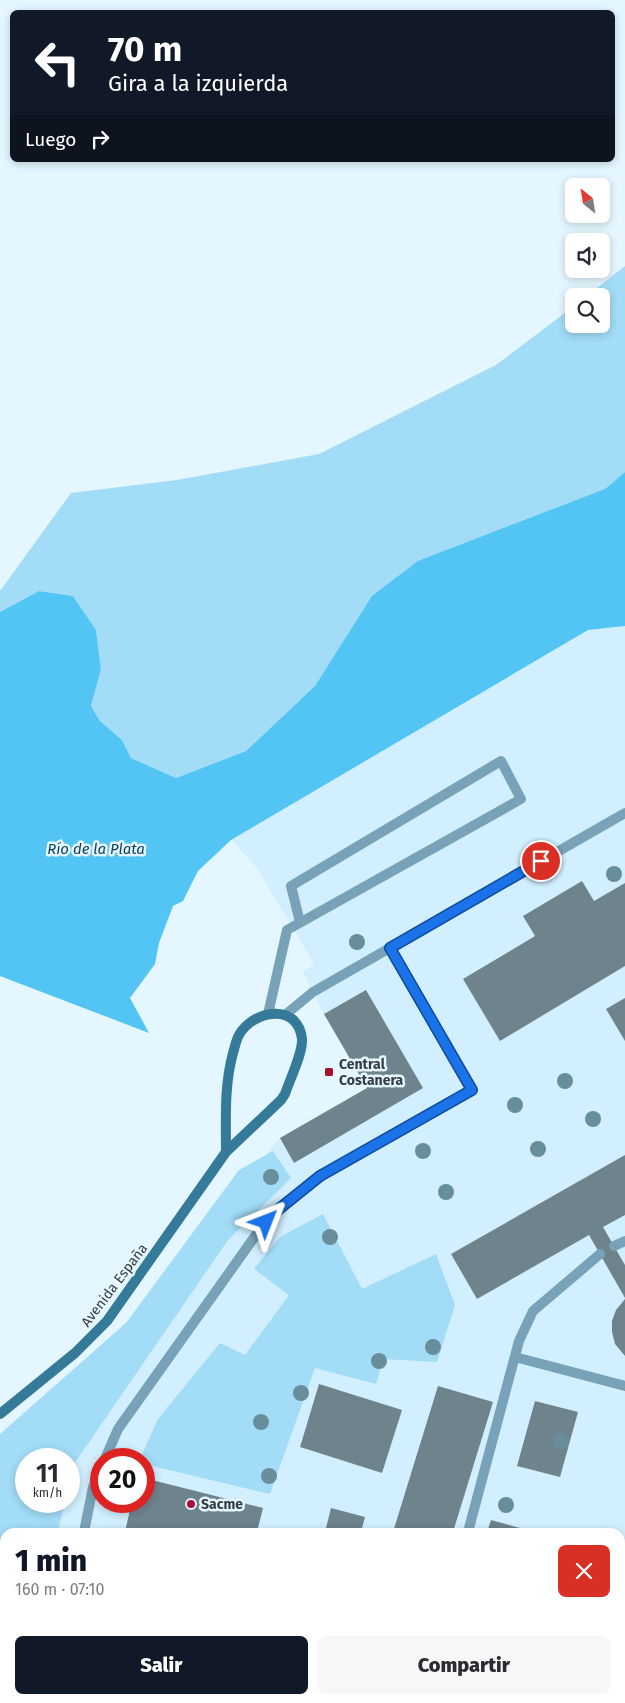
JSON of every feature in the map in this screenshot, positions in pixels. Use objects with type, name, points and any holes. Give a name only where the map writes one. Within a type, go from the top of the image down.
[{"type":"street","points":[[226,1152],[227,1080],[238,1036],[250,1023],[268,1014],[280,1013],[285,1015]]},
{"type":"street","name":"Avenida España","points":[[0,1414],[93,1337],[107,1321],[226,1152],[277,1104],[285,1094],[302,1042],[297,1025],[291,1018],[285,1015]]},
{"type":"lane","points":[[268,1014],[287,930],[521,799],[501,761],[291,886],[300,922]]},
{"type":"lane","points":[[285,1015],[313,992],[625,813]]},
{"type":"lane","points":[[110,1448],[118,1429],[258,1232],[274,1213],[320,1176],[472,1090],[390,948]]},
{"type":"lane","points":[[614,1246],[625,1241]]},
{"type":"lane","points":[[469,1528],[519,1341],[532,1311],[600,1254]]},
{"type":"lane","points":[[515,1356],[625,1386]]},
{"type":"lane","points":[[85,1528],[90,1505]]},
{"type":"shaded area","points":[[625,266],[625,472],[605,489],[372,597],[315,686],[246,751],[176,778],[131,758],[122,740],[100,721],[91,706],[101,670],[96,630],[73,596],[39,591],[0,612],[0,591],[71,493],[177,480],[319,454],[496,365],[565,313],[565,333],[610,333],[610,288],[597,288]]},
{"type":"shaded area","points":[[625,626],[625,1528],[0,1528],[0,1478],[15,1466],[15,1513],[80,1513],[80,1448],[38,1448],[78,1416],[273,1145],[280,1138],[367,1088],[324,1014],[303,972],[314,964],[257,868],[231,839],[588,630]]},
{"type":"shaded area","points":[[273,1151],[291,1178],[228,1240],[80,1455],[80,1448],[15,1448],[15,1513],[62,1513],[59,1528],[0,1528],[0,1434],[126,1323],[239,1170]]},
{"type":"shaded area","points":[[323,1214],[362,1289],[436,1254],[455,1305],[437,1362],[383,1359],[376,1384],[315,1368],[270,1494],[155,1467],[155,1448],[145,1448],[158,1419],[220,1343],[245,1355],[289,1295],[254,1269],[280,1237]]},
{"type":"water","name":"Río de la Plata","points":[[625,472],[625,626],[588,630],[231,840],[198,871],[183,901],[173,906],[159,943],[155,964],[130,998],[149,1033],[0,976],[0,612],[39,591],[73,596],[96,630],[101,670],[91,706],[100,721],[122,740],[131,758],[176,778],[246,751],[315,686],[372,596],[418,561],[605,489]]},
{"type":"building","points":[[582,881],[594,901],[625,883],[625,966],[500,1041],[463,979],[535,936],[523,916]]},
{"type":"building","points":[[366,990],[423,1088],[294,1163],[280,1138],[367,1088],[324,1014]]},
{"type":"building","points":[[625,998],[625,1041],[606,1009]]},
{"type":"building","points":[[625,1155],[625,1215],[603,1227],[625,1265],[625,1298],[589,1235],[477,1299],[451,1254]]},
{"type":"building","points":[[625,1299],[625,1356],[615,1344],[612,1321],[616,1310]]},
{"type":"building","points":[[319,1384],[402,1410],[382,1473],[300,1447]]},
{"type":"building","points":[[438,1386],[493,1402],[454,1528],[394,1528]]},
{"type":"building","points":[[535,1401],[578,1412],[560,1477],[517,1466]]},
{"type":"building","name":"Sacme","points":[[155,1481],[263,1508],[258,1528],[126,1528],[129,1513],[155,1513]]},
{"type":"building","points":[[331,1508],[365,1517],[362,1528],[326,1528]]},
{"type":"building","points":[[491,1520],[520,1528],[488,1528]]},
{"type":"place","name":"Central Costanera","points":[[329,1072]]},
{"type":"place","name":"Sacme","points":[[191,1504]]},
{"type":"route","points":[[266,1222],[274,1213],[320,1176],[472,1090],[390,948],[541,861]]}]
